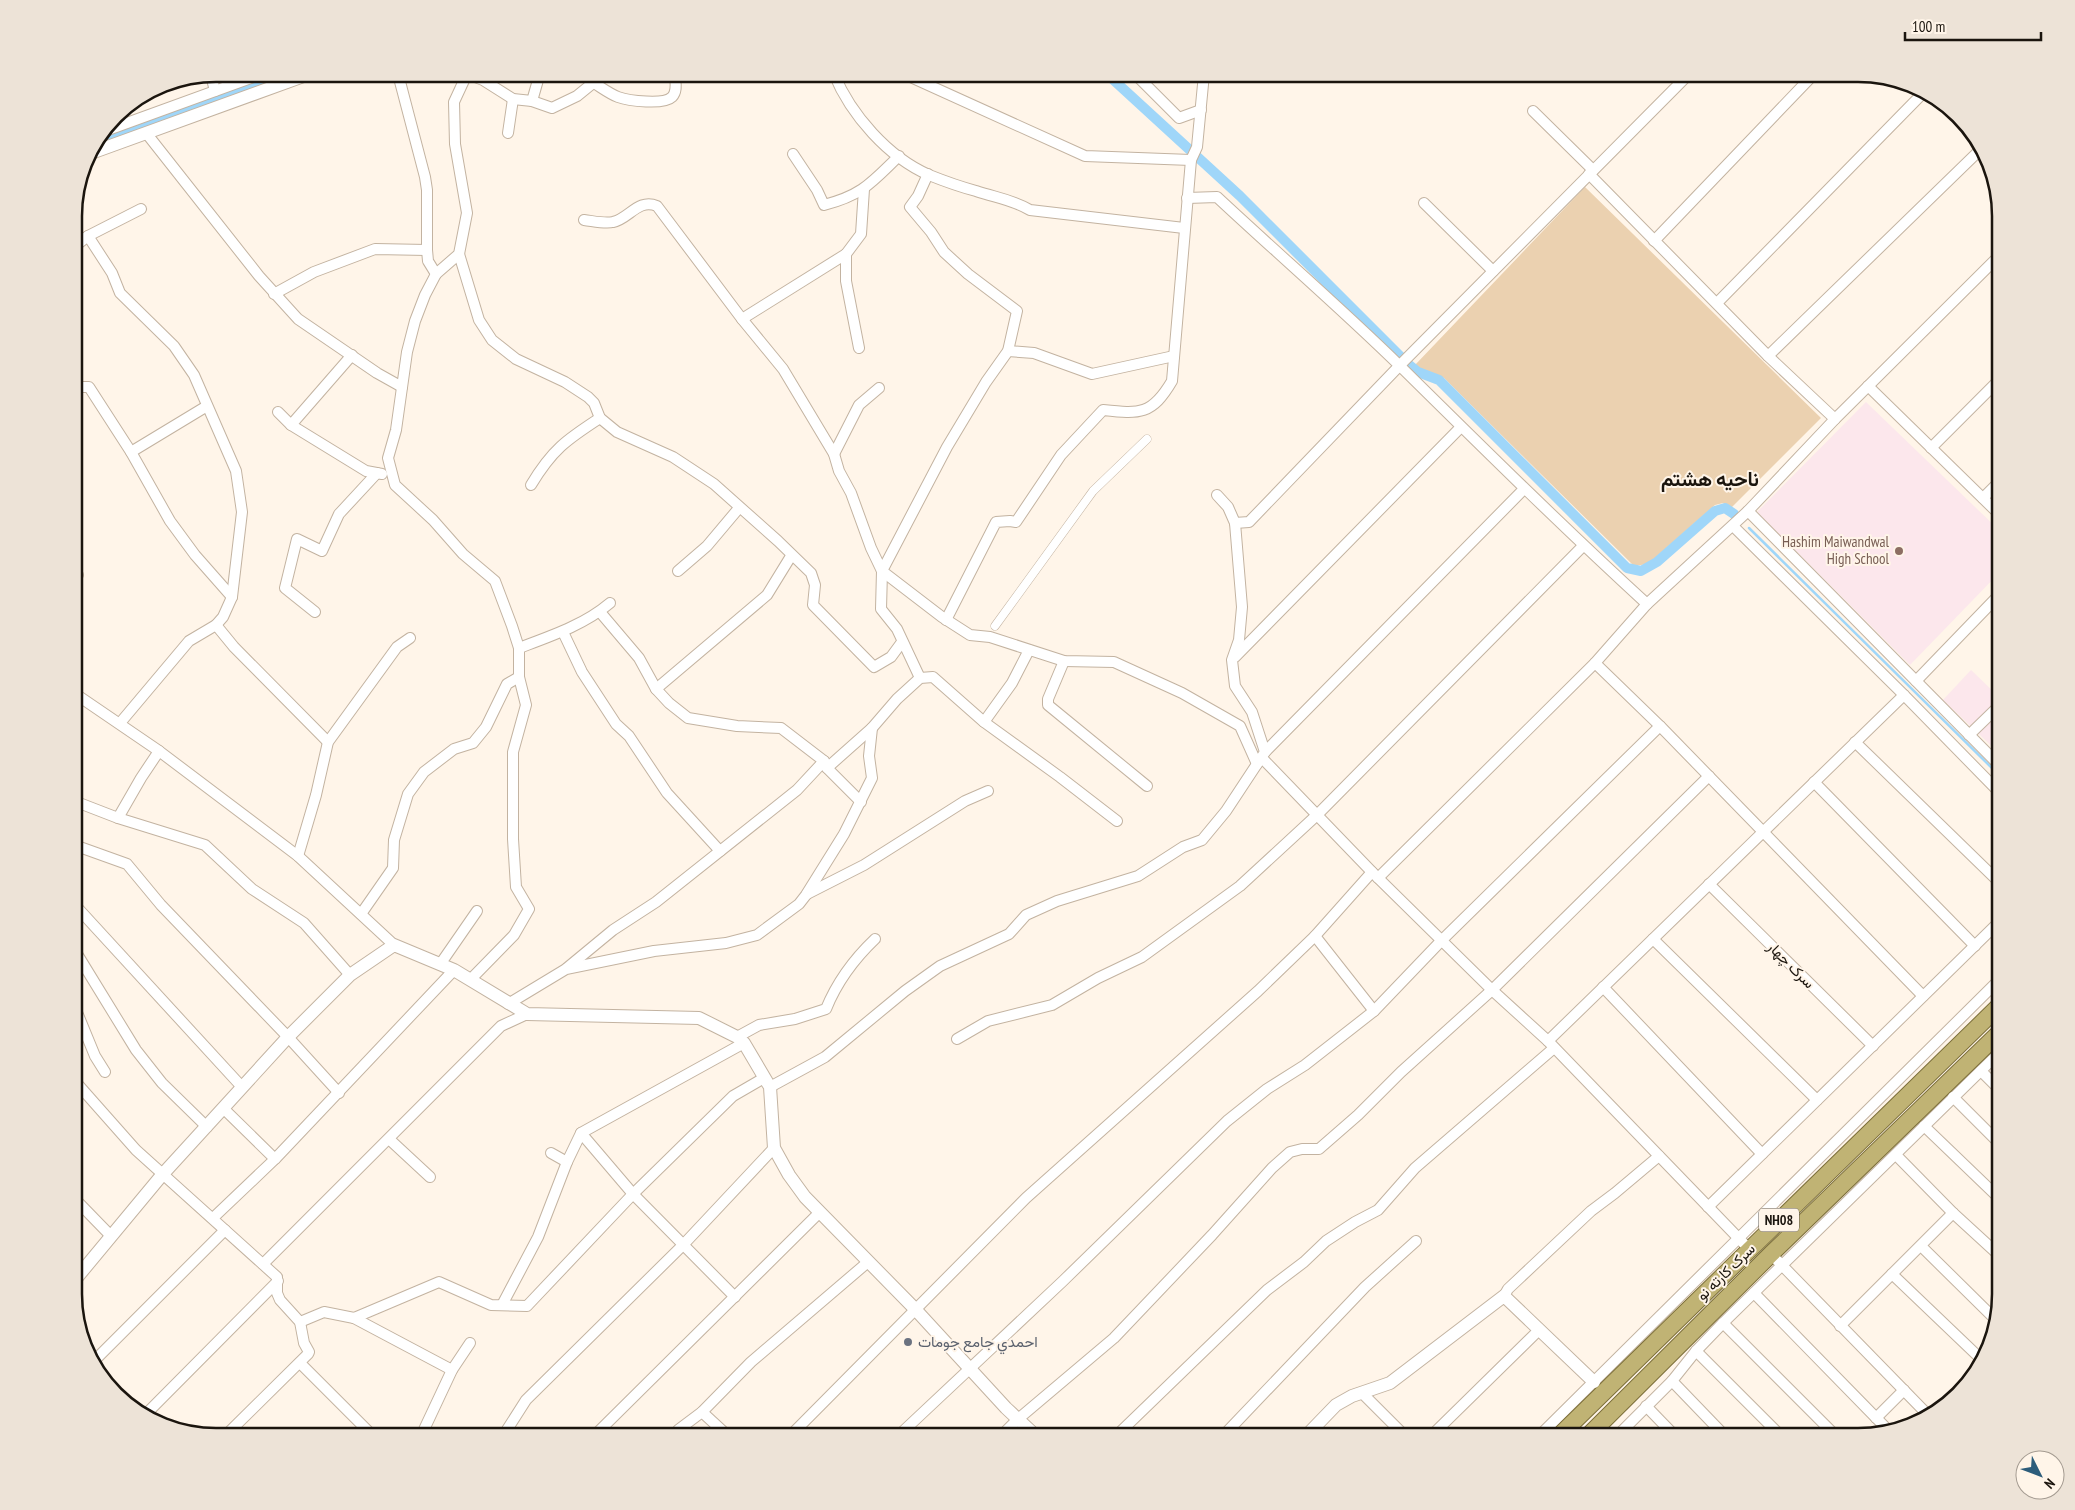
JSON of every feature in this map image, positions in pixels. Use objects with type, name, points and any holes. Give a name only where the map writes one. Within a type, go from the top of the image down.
[{"type":"highway","name":"سرک کارته نو","points":[[1567,1428],[1744,1243],[1992,1012]]},
{"type":"highway","name":"سرک کارته نو","points":[[1597,1428],[1776,1260],[1992,1040]]},
{"type":"street","points":[[213,83],[215,91]]},
{"type":"street","points":[[112,133],[237,83]]},
{"type":"street","points":[[111,135],[147,134],[269,83]]},
{"type":"street","points":[[400,83],[426,183],[428,262],[436,274]]},
{"type":"street","points":[[463,83],[454,102],[454,144],[467,213],[459,254],[479,320],[492,340],[516,359],[565,382],[588,397],[594,403],[600,418],[617,432],[682,462],[714,484],[811,573],[815,585],[813,605],[874,667],[891,657],[902,642]]},
{"type":"street","points":[[487,83],[513,99],[532,101],[552,108],[577,96],[594,84],[618,97],[639,101],[664,101],[672,97],[676,90],[676,83]]},
{"type":"street","points":[[532,101],[537,83]]},
{"type":"street","points":[[837,83],[840,90],[872,132],[899,156],[928,174],[977,192],[1012,200],[1030,210],[1184,228]]},
{"type":"street","points":[[924,83],[1085,156],[1191,160]]},
{"type":"street","points":[[1144,83],[1179,118],[1200,110]]},
{"type":"street","points":[[946,620],[996,522],[1010,520],[1016,522],[1062,456],[1103,410],[1140,412],[1154,405],[1163,396],[1172,381],[1187,198],[1191,160],[1196,147],[1203,83]]},
{"type":"street","points":[[1235,523],[1249,522],[1493,271],[1680,83]]},
{"type":"street","points":[[1654,241],[1805,83]]},
{"type":"street","points":[[1717,302],[1919,97]]},
{"type":"street","points":[[508,132],[513,99]]},
{"type":"street","points":[[1532,111],[1654,241],[1717,302],[1768,356],[1835,419]]},
{"type":"street","points":[[147,134],[274,294],[298,319],[402,386]]},
{"type":"street","points":[[1768,356],[1976,153]]},
{"type":"street","points":[[793,154],[817,190],[824,205],[849,198],[864,189],[899,156]]},
{"type":"street","points":[[920,678],[897,629],[881,609],[882,571],[946,448],[986,382],[1008,351],[1017,311],[968,274],[944,252],[931,232],[910,207],[918,196],[928,174]]},
{"type":"street","points":[[742,319],[846,254],[861,234],[864,189]]},
{"type":"street","points":[[1187,198],[1217,197],[1404,362],[1460,428],[1583,546],[1647,604]]},
{"type":"street","points":[[1424,203],[1493,271]]},
{"type":"street","points":[[584,220],[614,222],[641,205],[651,204],[657,206],[742,319],[784,369],[834,454],[839,471],[851,494],[871,548],[882,571],[946,620],[970,635],[990,637],[1064,661],[1114,662],[1182,693],[1240,726],[1261,758],[1375,875],[1492,990],[1551,1044],[1744,1243]]},
{"type":"street","points":[[83,240],[141,209]]},
{"type":"street","points":[[88,236],[112,273],[120,293],[174,346],[194,375],[236,471],[242,512],[232,597],[223,617],[216,625],[189,640],[120,723]]},
{"type":"street","points":[[274,294],[314,272],[374,249],[427,250]]},
{"type":"street","points":[[459,254],[436,274],[415,321],[407,352],[396,430],[388,458],[395,485],[433,520],[463,554],[496,581],[519,648],[519,676],[526,705],[513,752],[513,839],[516,887],[529,909],[514,935],[471,979]]},
{"type":"street","points":[[846,254],[846,281],[859,348]]},
{"type":"street","points":[[798,1428],[1026,1198],[1258,992],[1375,875],[1595,663],[1647,604],[1733,526],[1835,419],[1992,263]]},
{"type":"street","points":[[1008,351],[1034,353],[1092,374],[1174,356]]},
{"type":"street","points":[[291,425],[352,355]]},
{"type":"street","points":[[1868,386],[1992,507]]},
{"type":"street","points":[[83,387],[89,387],[131,452],[170,521],[195,555],[232,597]]},
{"type":"street","points":[[1931,448],[1992,387]]},
{"type":"street","points":[[834,454],[859,405],[879,388]]},
{"type":"street","points":[[131,452],[207,406]]},
{"type":"street","points":[[278,412],[291,425],[366,470],[392,475]]},
{"type":"street","points":[[531,485],[544,463],[567,439],[600,418]]},
{"type":"street","points":[[1232,660],[1460,428]]},
{"type":"street","points":[[994,626],[1093,491],[1146,439]]},
{"type":"street","points":[[315,612],[285,588],[297,539],[322,551],[339,514],[377,473]]},
{"type":"street","points":[[354,1318],[439,1282],[491,1305],[527,1306],[568,1265],[633,1194],[733,1096],[825,1057],[885,1007],[940,966],[1008,934],[1026,915],[1057,901],[1138,876],[1183,847],[1202,840],[1226,812],[1261,758],[1524,489]]},
{"type":"street","points":[[1983,498],[1992,489]]},
{"type":"street","points":[[1217,496],[1228,506],[1235,523],[1242,607],[1239,640],[1232,660],[1235,686],[1252,712],[1261,758]]},
{"type":"street","points":[[678,571],[707,546],[739,508]]},
{"type":"street","points":[[1748,511],[1992,758]]},
{"type":"street","points":[[1733,526],[1904,694],[1992,785]]},
{"type":"street","points":[[957,1039],[988,1021],[1052,1005],[1098,978],[1142,957],[1240,886],[1318,815],[1583,546]]},
{"type":"street","points":[[656,689],[767,595],[791,556]]},
{"type":"street","points":[[519,648],[563,632],[600,612],[610,602]]},
{"type":"street","points":[[1916,681],[1992,602]]},
{"type":"street","points":[[600,612],[639,658],[656,689],[669,704],[688,718],[737,726],[781,728],[825,764],[861,802]]},
{"type":"street","points":[[216,625],[234,647],[328,742]]},
{"type":"street","points":[[563,632],[582,672],[616,724],[628,736],[668,793],[720,851]]},
{"type":"street","points":[[298,856],[316,795],[328,742],[397,647],[410,638]]},
{"type":"street","points":[[984,722],[1012,683],[1029,650]]},
{"type":"street","points":[[1064,661],[1048,699],[1048,705],[1147,786]]},
{"type":"street","points":[[1595,663],[1660,726],[1924,996]]},
{"type":"street","points":[[361,914],[392,868],[394,840],[408,794],[424,772],[454,749],[473,742],[486,728],[507,684],[519,676]]},
{"type":"street","points":[[508,1004],[566,969],[612,930],[656,902],[798,790],[825,764],[872,728],[897,699],[920,678],[933,677],[939,680],[984,722],[1117,821]]},
{"type":"street","points":[[1124,1428],[1267,1290],[1304,1262],[1326,1242],[1355,1222],[1378,1210],[1415,1168],[1551,1044],[1603,987],[1904,694]]},
{"type":"street","points":[[83,699],[159,751],[298,856],[394,945],[441,963],[471,979],[526,1014]]},
{"type":"street","points":[[1969,735],[1992,713]]},
{"type":"street","points":[[906,1428],[969,1367],[1063,1281],[1227,1121],[1266,1089],[1305,1065],[1374,1011],[1442,940],[1660,726]]},
{"type":"street","points":[[566,969],[654,951],[726,943],[757,935],[799,904],[844,834],[872,778],[869,756],[872,728]]},
{"type":"street","points":[[1855,742],[1992,875]]},
{"type":"street","points":[[118,818],[159,751]]},
{"type":"street","points":[[1009,1428],[1114,1338],[1212,1235],[1272,1168],[1290,1152],[1302,1149],[1319,1149],[1358,1115],[1401,1072],[1492,990],[1709,776]]},
{"type":"street","points":[[1814,782],[1975,946]]},
{"type":"street","points":[[806,895],[864,865],[965,801],[988,791]]},
{"type":"street","points":[[83,804],[118,818],[205,845],[252,889],[304,923],[350,975]]},
{"type":"street","points":[[83,849],[127,864],[161,905],[339,1093]]},
{"type":"street","name":"سرک چهار","points":[[1709,884],[1873,1046]]},
{"type":"street","points":[[441,963],[477,911]]},
{"type":"street","points":[[83,914],[242,1087]]},
{"type":"street","points":[[1708,1207],[1992,929]]},
{"type":"street","points":[[1315,936],[1374,1011]]},
{"type":"street","points":[[502,1305],[538,1237],[567,1162],[581,1133],[740,1040],[759,1026],[795,1019],[826,1009],[833,993],[857,957],[875,939]]},
{"type":"street","points":[[1653,939],[1817,1100]]},
{"type":"street","points":[[83,1270],[162,1175],[288,1037],[350,975],[394,945]]},
{"type":"street","points":[[83,964],[136,1050],[162,1083],[207,1127]]},
{"type":"street","points":[[213,1218],[275,1160],[454,970]]},
{"type":"street","points":[[1603,987],[1762,1154]]},
{"type":"street","points":[[1546,1428],[1744,1243],[1992,987]]},
{"type":"street","points":[[263,1264],[501,1026],[526,1014],[699,1018],[740,1040],[767,1083],[774,1148],[804,1197],[915,1309],[1026,1428]]},
{"type":"street","points":[[83,1027],[95,1056],[105,1072]]},
{"type":"street","points":[[1625,1428],[1672,1381],[1696,1351],[1754,1293],[1776,1260],[1896,1155],[1992,1060]]},
{"type":"street","points":[[1981,1071],[1992,1082]]},
{"type":"street","points":[[83,1090],[136,1150],[278,1278],[277,1293],[280,1300],[300,1322],[304,1343],[310,1352],[233,1428]]},
{"type":"street","points":[[1953,1097],[1992,1136]]},
{"type":"street","points":[[224,1109],[275,1160]]},
{"type":"street","points":[[1924,1126],[1992,1191]]},
{"type":"street","points":[[581,1133],[633,1194],[734,1297]]},
{"type":"street","points":[[389,1140],[430,1176]]},
{"type":"street","points":[[508,1428],[526,1400],[683,1245],[774,1148]]},
{"type":"street","points":[[551,1153],[567,1162]]},
{"type":"street","points":[[1896,1155],[1992,1250]]},
{"type":"street","points":[[1314,1428],[1336,1404],[1390,1383],[1504,1296],[1508,1289],[1584,1217],[1659,1156]]},
{"type":"street","points":[[83,1207],[110,1235]]},
{"type":"street","points":[[602,1428],[819,1213]]},
{"type":"street","points":[[1840,1326],[1953,1213]]},
{"type":"street","points":[[99,1356],[225,1230]]},
{"type":"street","points":[[1231,1428],[1365,1287],[1416,1241]]},
{"type":"street","points":[[1920,1246],[1991,1315]]},
{"type":"street","points":[[1776,1260],[1924,1410]]},
{"type":"street","points":[[681,1428],[702,1412],[751,1362],[868,1262]]},
{"type":"street","points":[[1892,1274],[1977,1355]]},
{"type":"street","points":[[150,1410],[278,1281]]},
{"type":"street","points":[[1754,1293],[1883,1425]]},
{"type":"street","points":[[1504,1296],[1594,1382]]},
{"type":"street","points":[[300,1322],[324,1312],[354,1318],[452,1370]]},
{"type":"street","points":[[1723,1323],[1828,1428]]},
{"type":"street","points":[[1439,1428],[1539,1330]]},
{"type":"street","points":[[425,1428],[452,1370],[470,1343]]},
{"type":"street","points":[[1696,1351],[1773,1428]]},
{"type":"street","points":[[300,1362],[365,1428]]},
{"type":"street","points":[[1672,1381],[1717,1428]]},
{"type":"street","points":[[1876,1418],[1904,1390]]},
{"type":"street","points":[[1362,1393],[1397,1428]]},
{"type":"street","points":[[1646,1406],[1667,1428]]},
{"type":"street","points":[[702,1412],[719,1428]]},
{"type":"shaded area","points":[[1585,187],[1821,418],[1731,508],[1723,503],[1715,505],[1648,564],[1634,566],[1444,378],[1420,369],[1415,365]]},
{"type":"shaded area","name":"Hashim Maiwandwal High School","points":[[1866,402],[1992,523],[1992,580],[1910,665],[1757,512]]},
{"type":"shaded area","points":[[1971,670],[1992,690],[1992,746],[1943,700]]},
{"type":"waterway","points":[[107,140],[259,83]]},
{"type":"waterway","points":[[1117,83],[1240,196],[1407,363],[1418,372],[1439,380],[1627,568],[1641,571],[1657,562],[1715,511],[1725,508],[1734,514]]},
{"type":"waterway","points":[[1749,528],[1992,768]]},
{"type":"place","name":"Hashim Maiwandwal High School","points":[[1899,551]]},
{"type":"place","name":"احمدي جامع جومات","points":[[908,1342]]},
{"type":"district","name":"ناحیه هشتم","points":[[1710,479]]}]
